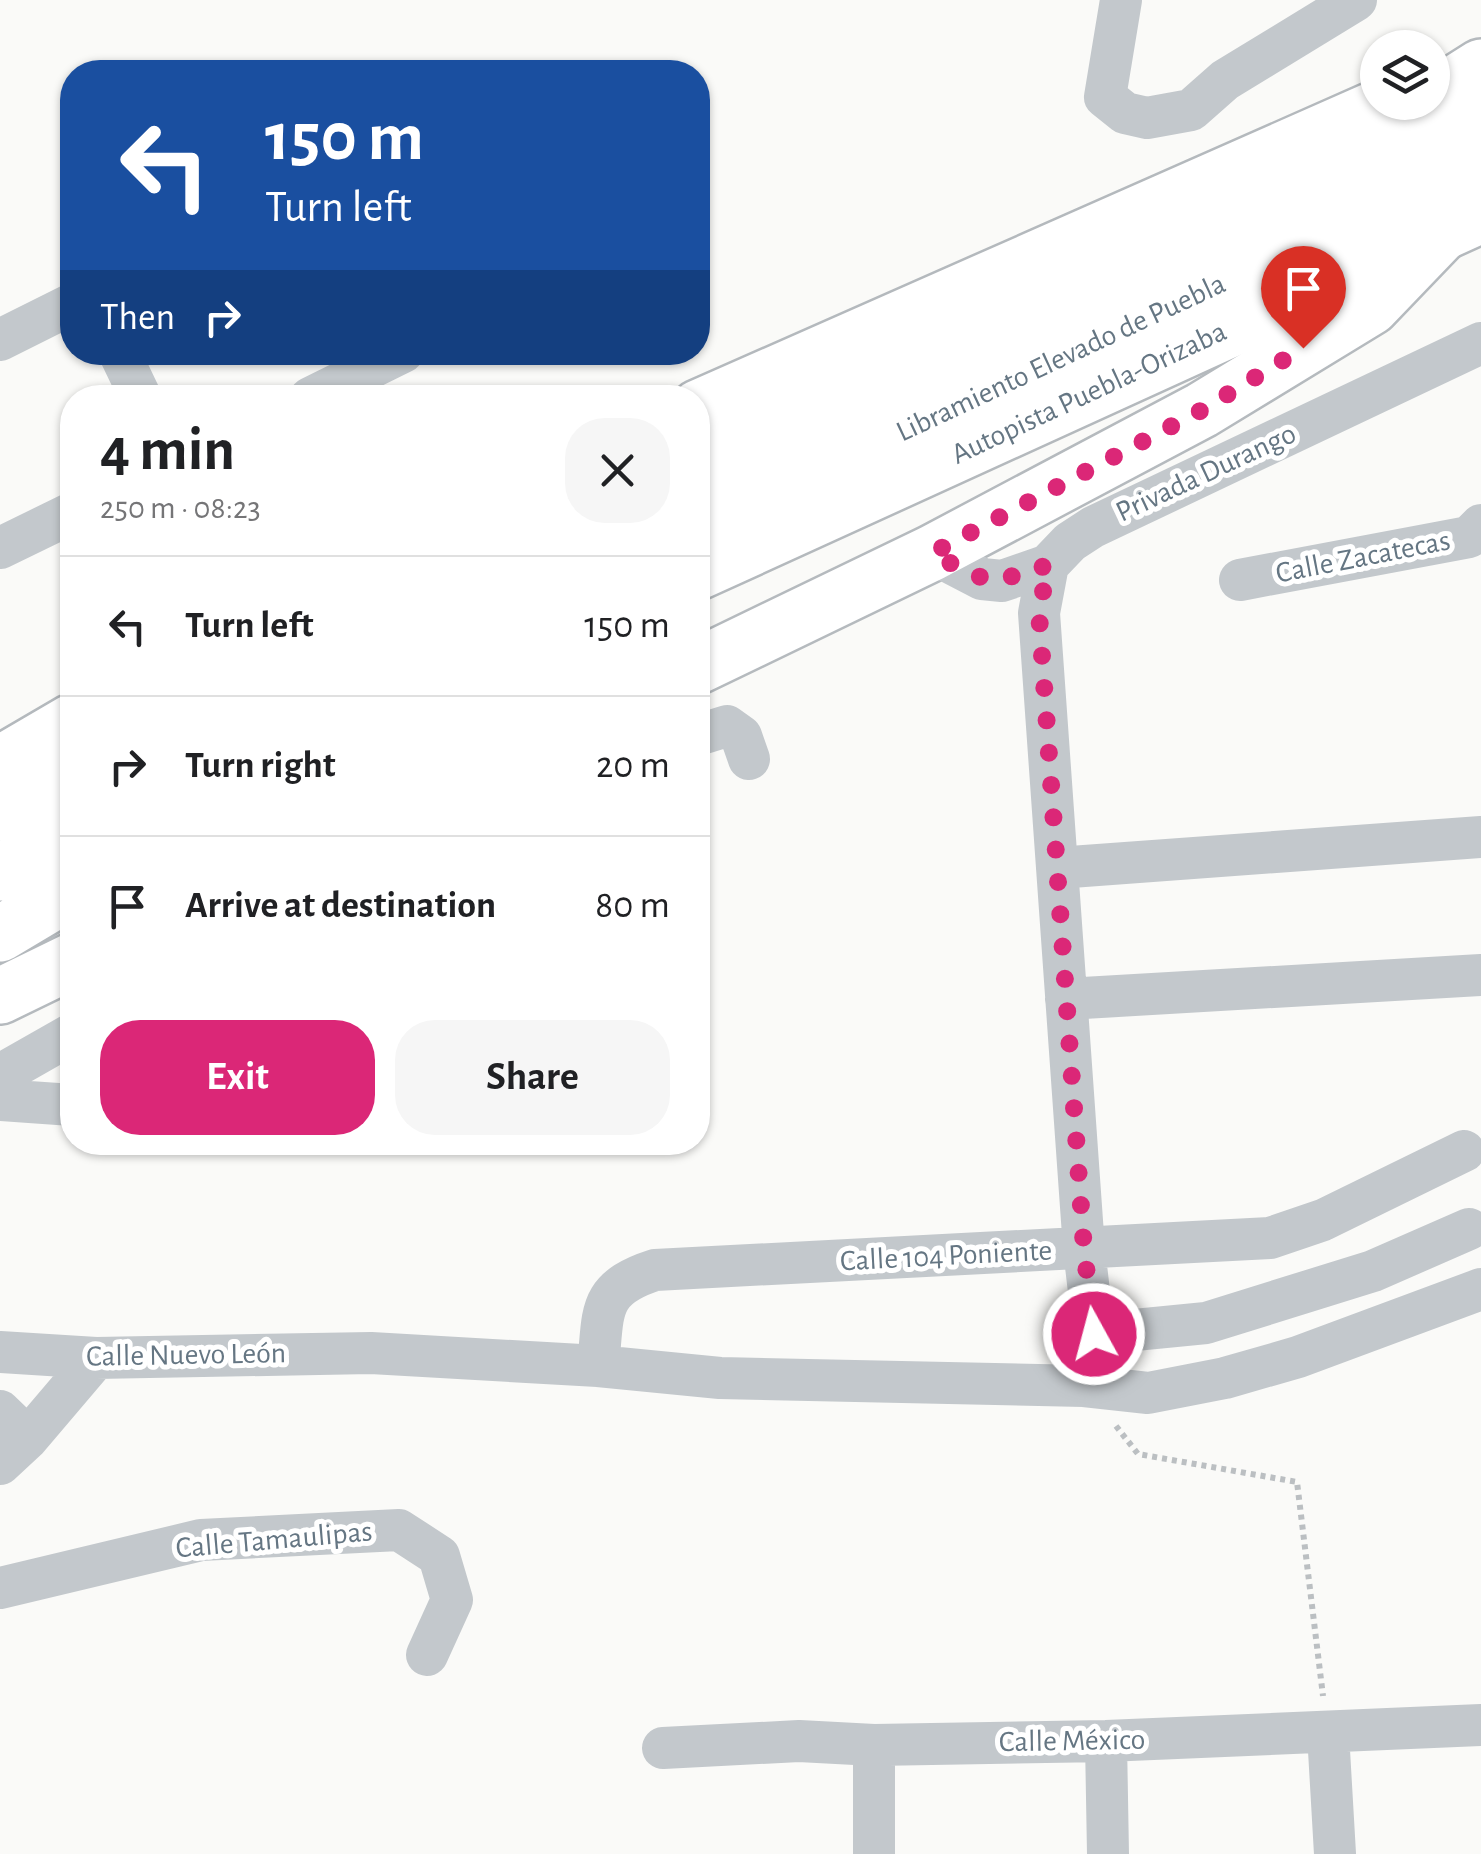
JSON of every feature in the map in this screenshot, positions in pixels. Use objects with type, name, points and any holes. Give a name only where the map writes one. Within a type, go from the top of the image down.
[{"type":"main road","points":[[1450,77],[1481,65]]},
{"type":"main road","points":[[1450,86],[1481,65]]},
{"type":"main road","name":"Libramiento Elevado de Puebla","points":[[710,463],[1481,112]]},
{"type":"main road","points":[[710,403],[1360,116]]},
{"type":"main road","points":[[710,435],[1318,165],[1394,120]]},
{"type":"main road","name":"Libramiento Elevado de Puebla","points":[[710,520],[1481,167]]},
{"type":"main road","points":[[710,660],[932,553],[1202,410],[1371,308],[1462,223]]},
{"type":"main road","name":"Autopista Puebla-Orizaba","points":[[710,567],[1462,223]]},
{"type":"main road","points":[[0,734],[60,701]]},
{"type":"main road","points":[[0,764],[60,729]]},
{"type":"main road","points":[[0,813],[60,776]]},
{"type":"main road","points":[[0,873],[60,836]]},
{"type":"main road","points":[[0,934],[60,898]]},
{"type":"main road","points":[[0,996],[60,968]]},
{"type":"street","points":[[1122,0],[1106,96],[1126,113],[1147,118],[1191,110],[1225,80],[1356,0]]},
{"type":"street","points":[[0,340],[60,310]]},
{"type":"street","name":"Privada Durango","points":[[1048,565],[1070,542],[1093,527],[1481,343]]},
{"type":"street","points":[[336,385],[377,365]]},
{"type":"street","points":[[0,548],[60,519]]},
{"type":"street","name":"Calle Zacatecas","points":[[1240,580],[1470,537],[1481,525]]},
{"type":"street","points":[[932,553],[982,580],[1002,581],[1048,565],[1039,613],[1084,1249],[1094,1334],[1084,1386]]},
{"type":"street","points":[[710,731],[728,726],[741,736],[748,759]]},
{"type":"street","points":[[1057,868],[1481,837]]},
{"type":"street","points":[[1066,999],[1481,975]]},
{"type":"street","points":[[0,1075],[60,1041]]},
{"type":"street","points":[[0,1100],[60,1104]]},
{"type":"street","name":"Calle 104 Poniente","points":[[598,1366],[606,1301],[628,1279],[655,1270],[1270,1238],[1324,1220],[1464,1151]]},
{"type":"street","points":[[1094,1334],[1206,1323],[1373,1271],[1470,1229]]},
{"type":"street","name":"Calle Nuevo León","points":[[0,1352],[96,1358],[371,1353],[598,1366],[720,1378],[1084,1386],[1148,1393],[1225,1378],[1298,1357],[1481,1288]]},
{"type":"street","points":[[9,1437],[96,1358]]},
{"type":"street","name":"Calle Tamaulipas","points":[[0,1588],[201,1540],[400,1530],[439,1556],[452,1600],[426,1655]]},
{"type":"street","name":"Calle México","points":[[663,1748],[799,1741],[874,1745],[1106,1740],[1481,1725]]},
{"type":"street","points":[[1328,1733],[1335,1854]]},
{"type":"street","points":[[1106,1740],[1108,1854]]},
{"type":"street","points":[[874,1745],[874,1854]]},
{"type":"path","points":[[1084,1386],[1138,1454],[1297,1482],[1328,1733]]},
{"type":"route","points":[[1094,1334],[1084,1249],[1039,613],[1048,565],[1002,581],[982,580],[932,553],[1202,410],[1303,348]]}]
